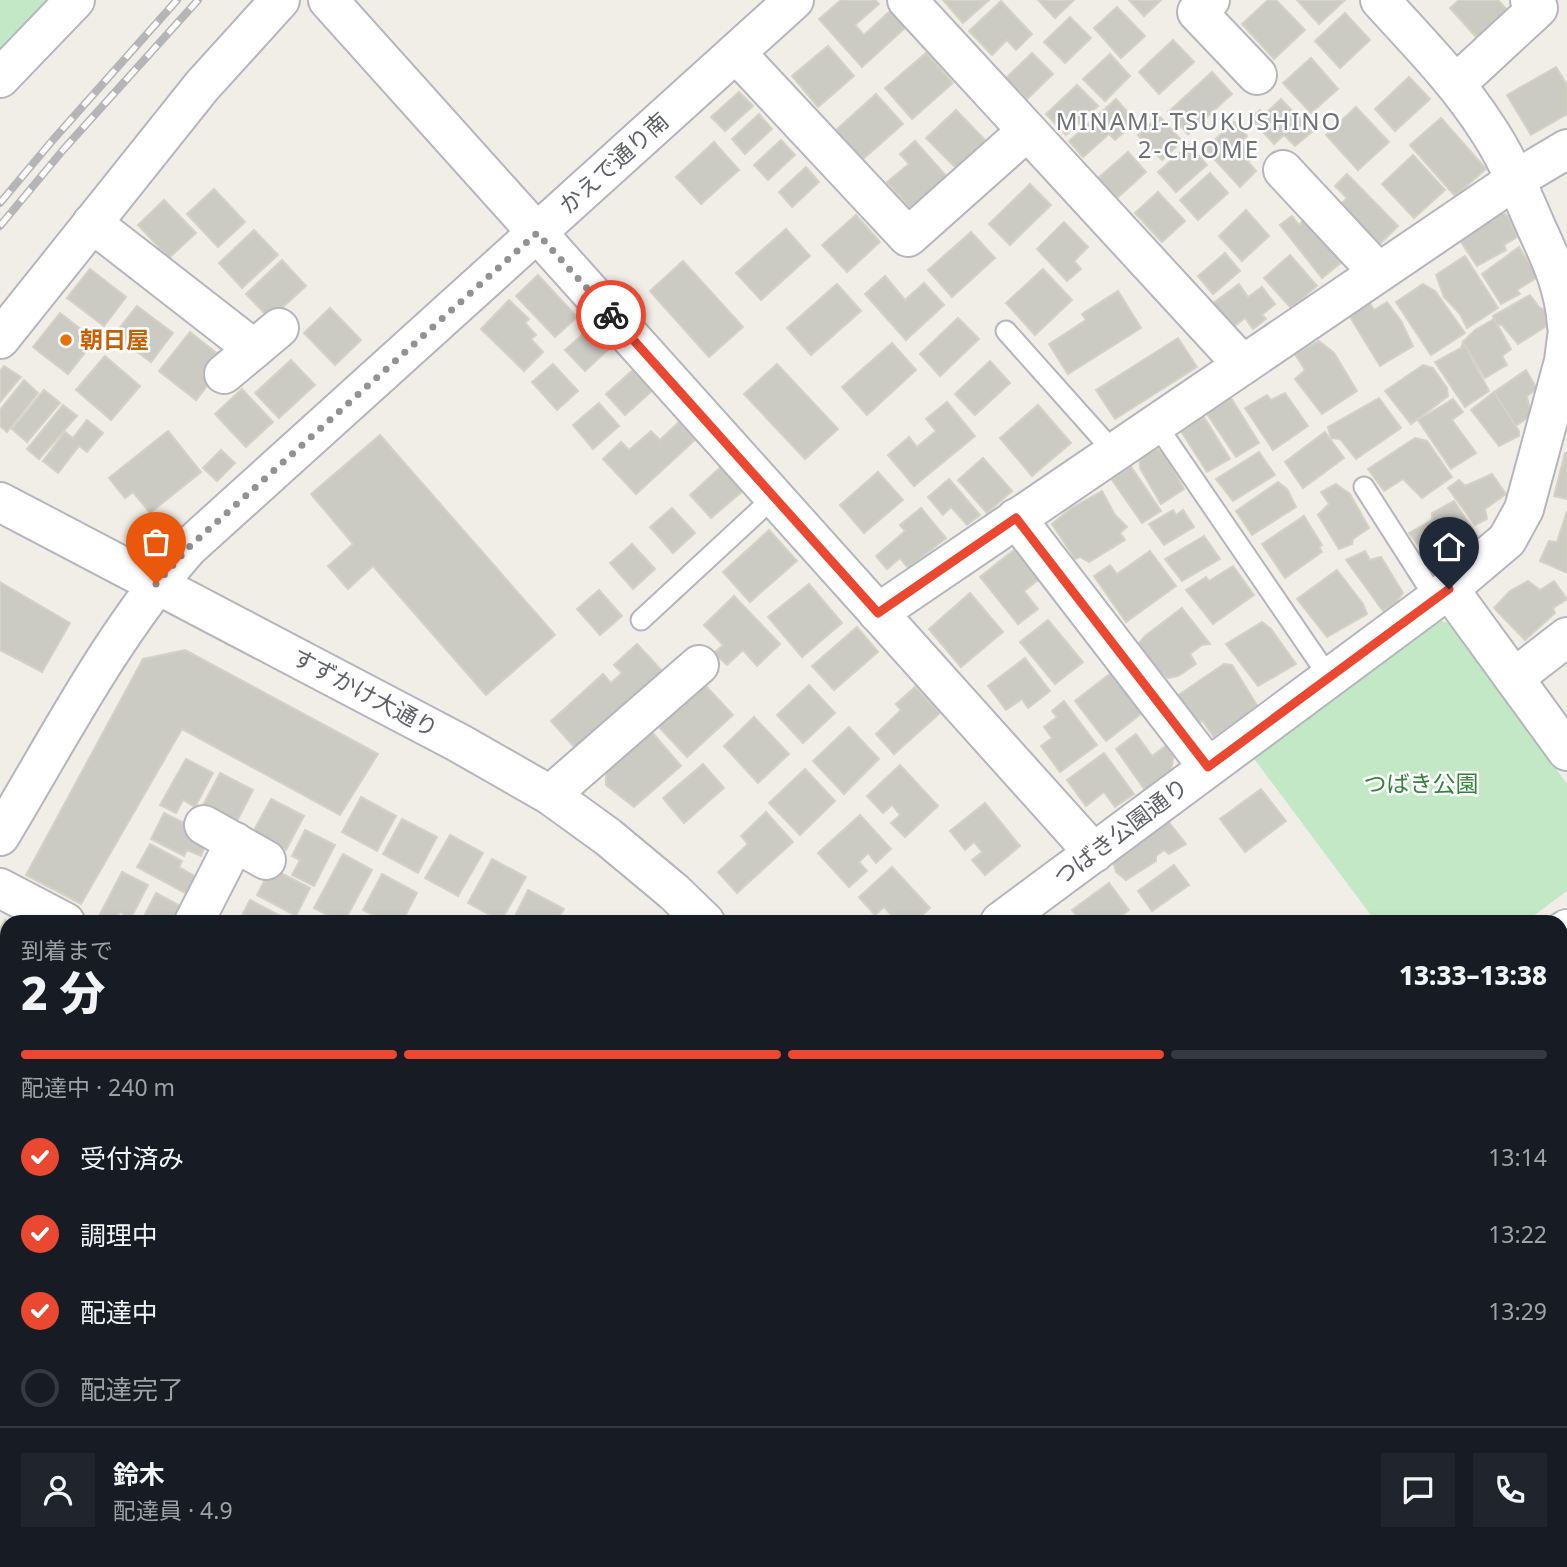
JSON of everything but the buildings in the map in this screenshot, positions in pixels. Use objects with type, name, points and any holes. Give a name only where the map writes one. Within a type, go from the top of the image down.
[{"type":"street","points":[[0,78],[75,0]]},
{"type":"street","points":[[0,339],[202,86],[280,0]]},
{"type":"street","points":[[328,0],[1094,853]]},
{"type":"street","name":"かえで通り南","points":[[0,836],[120,634],[156,584],[188,548],[794,0]]},
{"type":"street","points":[[906,0],[1243,365]]},
{"type":"street","points":[[1210,0],[1197,12],[1256,75]]},
{"type":"street","points":[[1380,0],[1457,84],[1489,130],[1515,180],[1559,279],[1566,307],[1567,326]]},
{"type":"street","points":[[1457,84],[1538,8],[1530,0]]},
{"type":"street","points":[[736,52],[908,237],[1027,131]]},
{"type":"street","points":[[878,613],[1378,272],[1515,180],[1567,149]]},
{"type":"street","points":[[1283,170],[1378,272]]},
{"type":"street","points":[[92,223],[266,339],[224,374]]},
{"type":"street","name":"つばき公園通り","points":[[1024,915],[1042,910],[1094,853],[1442,594],[1507,540],[1524,509],[1564,361],[1567,337]]},
{"type":"street","name":"すずかけ大通り","points":[[0,502],[459,743],[550,795],[608,837],[698,915]]},
{"type":"street","points":[[1016,518],[1208,767]]},
{"type":"street","points":[[1442,594],[1514,678],[1567,751]]},
{"type":"street","points":[[1514,678],[1567,637]]},
{"type":"street","points":[[550,795],[699,665]]},
{"type":"street","points":[[198,915],[235,842]]},
{"type":"street","points":[[0,888],[52,915]]},
{"type":"lane","points":[[1006,331],[1114,452]]},
{"type":"lane","points":[[1156,424],[1329,677]]},
{"type":"lane","points":[[1364,487],[1442,594]]},
{"type":"lane","points":[[641,620],[774,497]]},
{"type":"green space","points":[[0,0],[49,0],[0,52]]},
{"type":"green space","name":"つばき公園","points":[[1433,619],[1452,624],[1567,784],[1567,891],[1534,915],[1371,915],[1252,756]]},
{"type":"railway","points":[[0,203],[177,0]]},
{"type":"railway","points":[[0,226],[63,150],[198,0]]},
{"type":"way so far","points":[[156,584],[188,548],[537,233],[611,315]]},
{"type":"place","name":"朝日屋","points":[[66,340]]},
{"type":"district","name":"MINAMI-TSUKUSHINO 2-CHOME","points":[[1199,136]]},
{"type":"route","points":[[611,315],[878,613],[1016,518],[1208,767],[1449,589]]}]
